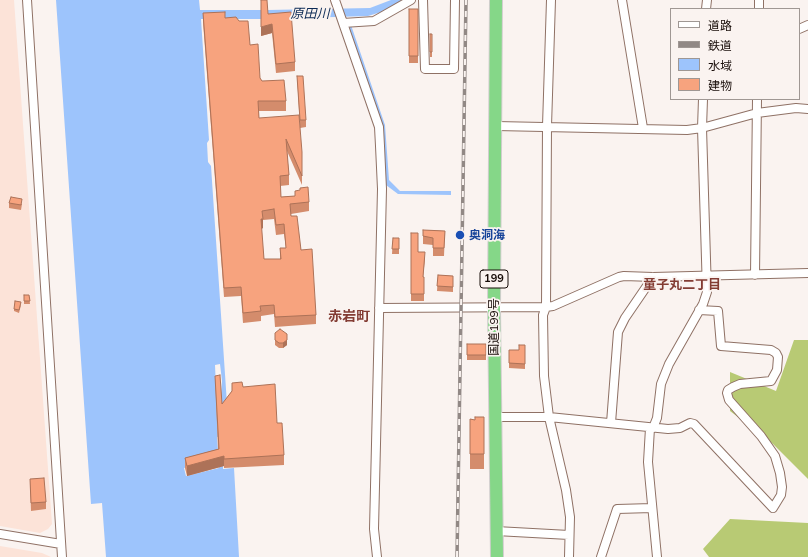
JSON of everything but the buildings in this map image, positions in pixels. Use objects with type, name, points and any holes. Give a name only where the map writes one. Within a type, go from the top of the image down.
[{"type":"highway","name":"国道199号","points":[[496,0],[499,126]]},
{"type":"highway","name":"国道199号","points":[[503,0],[499,126],[498,308],[500,531],[503,557]]},
{"type":"highway","name":"国道199号","points":[[497,557],[500,531]]},
{"type":"street","points":[[27,0],[62,557]]},
{"type":"street","points":[[342,23],[374,21],[410,0]]},
{"type":"street","points":[[423,0],[425,69],[454,69],[455,0]]},
{"type":"street","points":[[551,0],[547,126],[546,307],[543,315],[544,376],[549,417],[566,490],[570,517],[569,557]]},
{"type":"street","points":[[622,0],[643,128]]},
{"type":"street","points":[[336,3],[379,127],[382,189],[374,529],[377,557]]},
{"type":"street","points":[[657,557],[648,462],[652,428],[657,418],[661,384],[669,364],[699,310],[707,292],[702,128],[703,100]]},
{"type":"street","points":[[755,275],[758,100]]},
{"type":"street","points":[[499,126],[702,128],[757,113],[796,108],[808,109]]},
{"type":"street","points":[[379,308],[546,307],[553,306],[619,277],[808,273]]},
{"type":"street","points":[[611,423],[618,332],[625,318],[653,277]]},
{"type":"street","points":[[498,417],[549,417],[668,429],[680,428],[690,423],[694,424],[773,508],[781,495],[782,487],[780,473],[774,456],[761,436],[729,400],[727,393],[733,386],[740,384],[772,381],[778,370],[778,357],[776,353],[771,350],[721,346],[718,311],[699,310]]},
{"type":"street","points":[[601,557],[617,508],[652,508]]},
{"type":"street","points":[[500,531],[569,535]]},
{"type":"street","points":[[0,534],[61,544]]},
{"type":"shaded area","points":[[0,0],[14,0],[52,524],[48,529],[40,533],[0,526]]},
{"type":"shaded area","points":[[0,546],[42,553],[51,557],[0,557]]},
{"type":"green space","points":[[794,340],[808,340],[808,479],[773,444],[730,411],[730,372],[776,391]]},
{"type":"green space","points":[[730,519],[808,523],[808,557],[709,557],[703,549]]},
{"type":"water","points":[[56,0],[199,0],[200,10],[261,10],[261,19],[201,19],[209,140],[207,143],[208,162],[211,166],[227,404],[227,436],[217,437],[218,451],[223,452],[223,469],[234,468],[239,557],[106,557],[102,503],[91,504]],"holes":[[[220,364],[222,381],[218,434],[215,365]],[[217,459],[219,468],[186,476],[184,468]]]},
{"type":"water","name":"原田川","points":[[391,0],[402,0],[381,12],[368,16],[268,19],[268,10],[370,8]]},
{"type":"water","points":[[351,25],[385,125],[389,180],[400,191],[451,191],[451,195],[398,194],[386,185],[384,136],[382,125],[348,26]]},
{"type":"railway","points":[[457,557],[466,0]]},
{"type":"place","name":"奥洞海","points":[[460,235]]},
{"type":"district","name":"童子丸二丁目","points":[[682,285]]},
{"type":"district","name":"赤岩町","points":[[349,317]]}]
